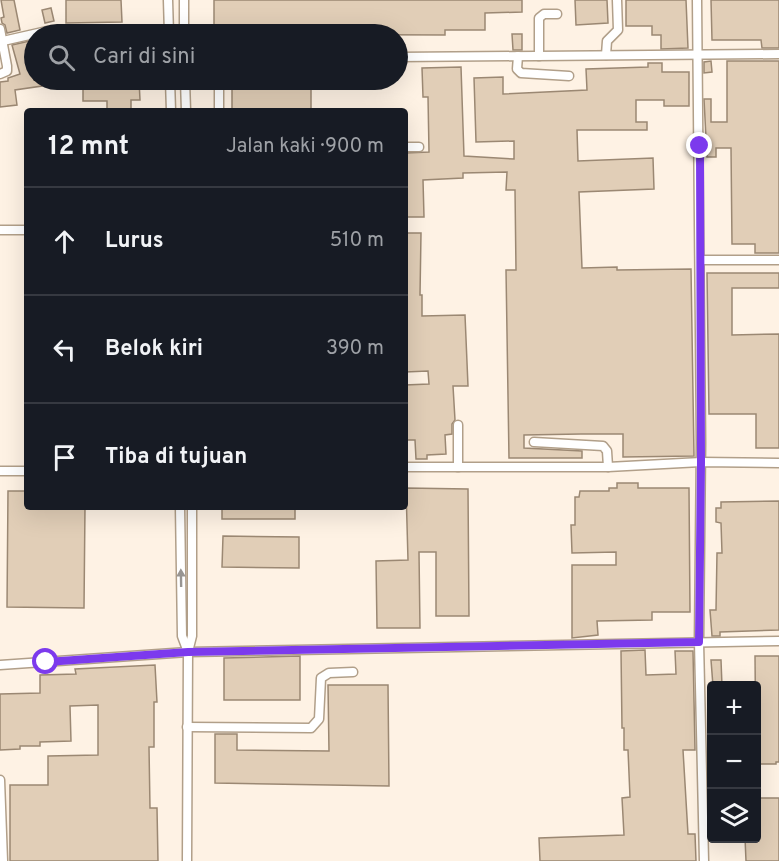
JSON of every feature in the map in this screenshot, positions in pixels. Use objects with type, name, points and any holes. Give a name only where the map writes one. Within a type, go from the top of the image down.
[{"type":"street","points":[[168,0],[169,24]]},
{"type":"street","points":[[184,0],[184,24]]},
{"type":"street","points":[[606,55],[607,41],[618,30],[616,0]]},
{"type":"street","points":[[697,0],[701,462],[699,642],[704,861]]},
{"type":"street","points":[[539,56],[539,18],[544,14],[557,14]]},
{"type":"street","points":[[0,29],[8,66],[7,70],[0,74]]},
{"type":"street","points":[[3,41],[24,36]]},
{"type":"street","points":[[408,57],[779,54]]},
{"type":"street","points":[[518,56],[517,69],[521,73],[569,76]]},
{"type":"street","points":[[170,90],[171,108]]},
{"type":"street","points":[[185,90],[186,108]]},
{"type":"street","points":[[219,90],[219,108]]},
{"type":"street","points":[[408,147],[419,147]]},
{"type":"street","points":[[0,230],[24,230]]},
{"type":"street","points":[[700,260],[779,260]]},
{"type":"street","points":[[458,425],[458,467]]},
{"type":"street","points":[[534,442],[603,446],[607,451],[608,466]]},
{"type":"street","points":[[408,467],[608,466],[701,462],[779,463]]},
{"type":"street","points":[[0,471],[24,471]]},
{"type":"street","points":[[180,510],[182,636],[188,652]]},
{"type":"street","points":[[187,861],[188,652],[192,636],[192,510]]},
{"type":"street","points":[[0,665],[188,652],[779,641]]},
{"type":"street","points":[[187,728],[311,728],[319,719],[321,678],[329,673],[353,672]]},
{"type":"street","points":[[0,780],[3,861]]},
{"type":"building","points":[[1,0],[14,0],[20,30],[7,33],[1,18],[4,17]]},
{"type":"building","points":[[66,0],[121,0],[122,22],[66,23]]},
{"type":"building","points":[[214,0],[522,0],[522,12],[485,13],[485,30],[445,30],[445,35],[408,35],[408,24],[214,24]]},
{"type":"building","points":[[575,0],[607,0],[608,23],[576,25]]},
{"type":"building","points":[[626,0],[686,0],[688,48],[661,49],[661,35],[652,35],[652,26],[626,26]]},
{"type":"building","points":[[711,0],[779,0],[779,48],[762,48],[761,40],[712,40]]},
{"type":"building","points":[[51,8],[54,21],[45,23],[42,10]]},
{"type":"building","points":[[512,34],[522,34],[522,50],[513,50]]},
{"type":"building","points":[[24,42],[24,89],[15,90],[17,105],[0,107],[0,82],[8,81],[8,78],[20,74],[12,45]]},
{"type":"building","points":[[711,61],[712,72],[704,73],[704,62]]},
{"type":"building","points":[[727,61],[779,61],[779,253],[755,253],[755,244],[732,244],[731,148],[716,148],[716,157],[707,157],[704,99],[711,99],[711,122],[727,122]]},
{"type":"building","points":[[648,63],[662,63],[662,72],[689,72],[689,106],[664,106],[664,100],[636,100],[636,122],[647,122],[647,130],[577,130],[578,161],[653,158],[654,189],[579,192],[582,268],[691,269],[694,456],[623,457],[623,434],[581,434],[524,435],[524,448],[582,451],[582,458],[509,458],[506,270],[516,270],[515,190],[506,190],[507,172],[463,173],[463,178],[423,180],[424,217],[408,217],[408,153],[429,152],[428,97],[423,97],[422,68],[461,67],[464,156],[514,159],[514,141],[476,142],[474,78],[503,77],[503,94],[587,90],[586,69],[648,67]]},
{"type":"building","points":[[83,90],[140,90],[140,100],[131,100],[131,108],[107,108],[107,101],[83,101]]},
{"type":"building","points":[[232,90],[311,90],[311,108],[232,108]]},
{"type":"building","points":[[408,233],[421,233],[422,316],[465,315],[468,386],[453,386],[455,420],[452,424],[452,434],[445,435],[446,454],[427,455],[427,459],[416,459],[415,440],[408,440],[408,385],[429,384],[428,371],[408,372]]},
{"type":"building","points":[[707,273],[779,273],[779,288],[732,288],[732,335],[779,334],[779,448],[756,448],[756,414],[709,414]]},
{"type":"building","points":[[617,483],[638,483],[638,488],[689,488],[690,612],[652,612],[652,620],[597,621],[598,635],[572,638],[572,565],[616,565],[616,552],[572,553],[571,525],[575,525],[575,497],[579,497],[580,491],[609,491],[609,488],[617,488]]},
{"type":"building","points":[[408,488],[468,489],[469,616],[436,616],[436,552],[419,552],[420,628],[377,628],[376,561],[408,560]]},
{"type":"building","points":[[8,491],[24,491],[24,510],[85,510],[84,608],[7,607]]},
{"type":"building","points":[[779,501],[779,630],[720,632],[720,636],[712,636],[710,610],[716,610],[717,553],[722,553],[721,523],[716,522],[716,508],[721,508],[721,502]]},
{"type":"building","points":[[222,510],[295,510],[295,519],[222,519]]},
{"type":"building","points":[[223,536],[299,537],[299,568],[222,567]]},
{"type":"building","points":[[645,650],[646,675],[676,674],[675,651],[693,651],[695,750],[683,750],[688,834],[695,834],[696,861],[540,861],[539,838],[624,835],[622,798],[630,797],[628,750],[624,750],[624,728],[622,728],[621,651]]},
{"type":"building","points":[[300,656],[300,700],[224,700],[224,658]]},
{"type":"building","points":[[755,656],[779,656],[779,762],[776,764],[761,764],[761,681],[755,681]]},
{"type":"building","points":[[711,660],[721,660],[722,681],[713,681]]},
{"type":"building","points":[[155,665],[157,702],[154,702],[154,747],[149,747],[150,808],[157,808],[158,861],[10,861],[10,785],[48,785],[48,756],[98,755],[98,705],[70,706],[71,741],[40,742],[40,746],[20,746],[20,749],[0,750],[0,694],[40,693],[40,675],[76,674],[75,669]]},
{"type":"building","points":[[328,685],[388,685],[389,786],[215,783],[215,734],[237,734],[237,750],[329,751]]},
{"type":"building","points":[[761,798],[779,798],[779,861],[746,861],[745,843],[761,843]]},
{"type":"route","points":[[46,662],[188,652],[699,642],[700,146]]}]
